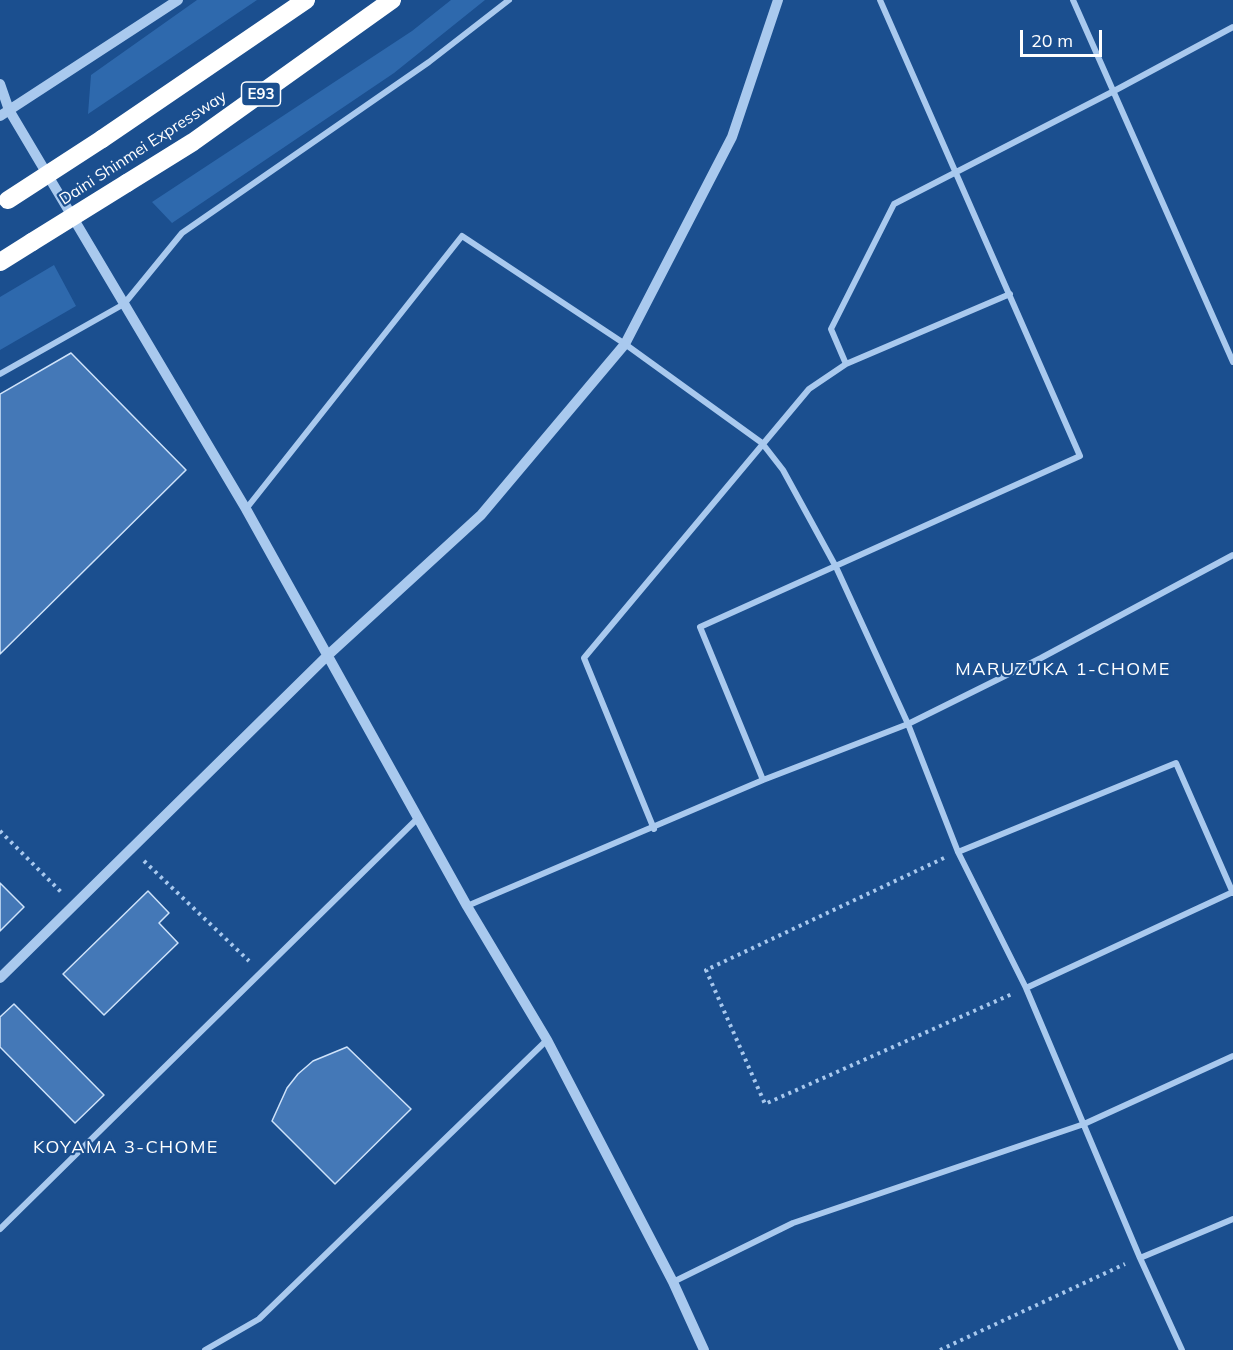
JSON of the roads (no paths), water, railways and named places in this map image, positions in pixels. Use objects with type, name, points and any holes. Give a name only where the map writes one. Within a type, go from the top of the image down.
[{"type":"highway","name":"Daini Shinmei Expressway","points":[[4,202],[102,139],[306,0]]},
{"type":"highway","name":"Daini Shinmei Expressway","points":[[0,262],[193,142],[392,0]]},
{"type":"street","points":[[4,113],[178,0]]},
{"type":"street","points":[[0,374],[124,304],[182,234],[429,62],[509,0]]},
{"type":"street","points":[[0,978],[75,907],[327,656],[481,514],[624,344],[732,137],[778,0]]},
{"type":"street","points":[[763,780],[700,627],[1080,456],[880,0]]},
{"type":"street","points":[[1072,0],[1233,362]]},
{"type":"street","points":[[846,364],[831,329],[894,204],[1114,92],[1233,27]]},
{"type":"street","points":[[0,84],[4,113],[124,304],[246,509],[467,906],[547,1040],[673,1282],[704,1350]]},
{"type":"street","points":[[246,509],[462,236],[624,344],[762,443],[783,470],[836,567],[908,724],[958,852],[1026,988],[1140,1258],[1182,1350]]},
{"type":"street","points":[[654,829],[584,658],[809,389],[846,364],[1010,294]]},
{"type":"street","points":[[467,906],[654,829],[763,780],[908,724],[1041,658],[1233,555]]},
{"type":"street","points":[[958,852],[1176,763],[1233,892],[1026,988]]},
{"type":"street","points":[[0,1229],[418,818]]},
{"type":"street","points":[[205,1350],[259,1319],[547,1040]]},
{"type":"street","points":[[673,1282],[793,1223],[1084,1124],[1233,1056]]},
{"type":"street","points":[[1140,1258],[1233,1218]]},
{"type":"district","name":"MARUZUKA 1-CHOME","points":[[1063,670]]},
{"type":"district","name":"KOYAMA 3-CHOME","points":[[126,1148]]}]
